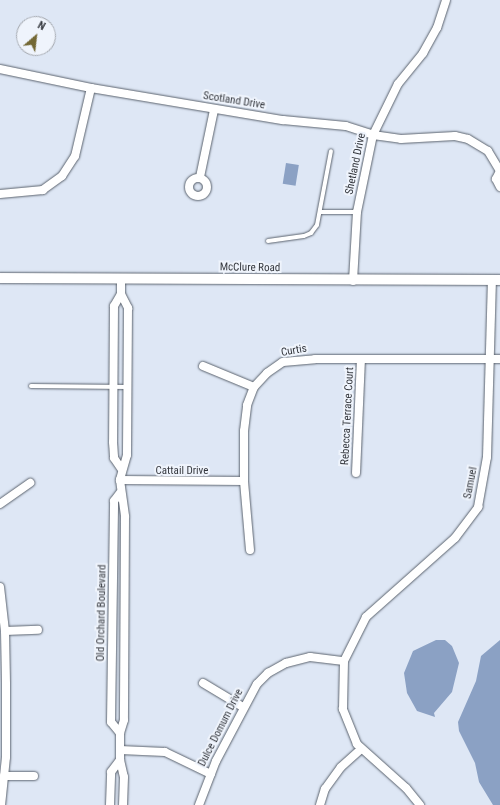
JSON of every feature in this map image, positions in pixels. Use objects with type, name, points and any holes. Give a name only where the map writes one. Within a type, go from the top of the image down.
[{"type":"street","name":"Shetland Drive","points":[[353,281],[357,212],[373,135],[398,84],[423,53],[437,28],[446,0]]},
{"type":"street","name":"Scotland Drive","points":[[0,69],[91,88],[214,110],[346,126],[373,135],[401,139],[428,136],[468,139],[488,151],[500,171]]},
{"type":"street","points":[[0,194],[43,190],[62,176],[75,156],[91,88]]},
{"type":"street","points":[[200,177],[214,110]]},
{"type":"street","points":[[500,171],[496,179],[500,187]]},
{"type":"street","name":"McClure Road","points":[[0,278],[353,281],[496,280]]},
{"type":"street","name":"Old Orchard Boulevard","points":[[121,278],[121,294],[128,308],[127,455],[120,480],[120,492],[125,518],[124,720],[120,733],[120,760],[124,777],[123,805]]},
{"type":"street","name":"Samuel","points":[[344,661],[366,617],[455,538],[478,507],[487,457],[488,359],[496,280]]},
{"type":"street","name":"Old Orchard Boulevard","points":[[121,294],[114,306],[113,387],[114,458],[122,470]]},
{"type":"street","name":"Curtis","points":[[250,550],[244,481],[244,431],[247,405],[254,388],[267,373],[284,362],[315,359],[500,359]]},
{"type":"street","name":"Rebecca Terrace Court","points":[[356,473],[361,360]]},
{"type":"street","points":[[203,366],[254,388]]},
{"type":"street","name":"Cattail Drive","points":[[120,480],[244,481]]},
{"type":"street","points":[[0,504],[30,483]]},
{"type":"street","name":"Old Orchard Boulevard","points":[[120,492],[114,501],[111,722],[120,733]]},
{"type":"street","points":[[0,587],[5,631],[3,684],[4,776],[1,805]]},
{"type":"street","points":[[5,631],[38,630]]},
{"type":"street","name":"Dulce Domum Drive","points":[[199,805],[211,774],[243,707],[256,684],[268,673],[286,663],[310,657],[344,661]]},
{"type":"street","points":[[344,661],[342,709],[361,750],[406,788],[420,805]]},
{"type":"street","points":[[203,683],[243,707]]},
{"type":"street","points":[[120,750],[165,752],[211,774]]},
{"type":"street","points":[[320,805],[325,789],[341,768],[361,750]]},
{"type":"street","name":"Old Orchard Boulevard","points":[[110,805],[111,772],[120,760]]},
{"type":"street","points":[[4,776],[34,776]]},
{"type":"lane","points":[[268,241],[311,233],[317,225],[332,151]]},
{"type":"lane","points":[[320,212],[357,212]]},
{"type":"lane","points":[[31,386],[127,387]]},
{"type":"water","points":[[286,163],[299,165],[296,186],[283,184]]},
{"type":"water","points":[[436,640],[445,640],[452,646],[459,663],[452,692],[434,713],[435,717],[417,711],[407,693],[404,673],[413,651]]},
{"type":"water","points":[[500,640],[500,805],[493,805],[479,782],[475,763],[459,731],[458,722],[476,681],[481,656]]}]
